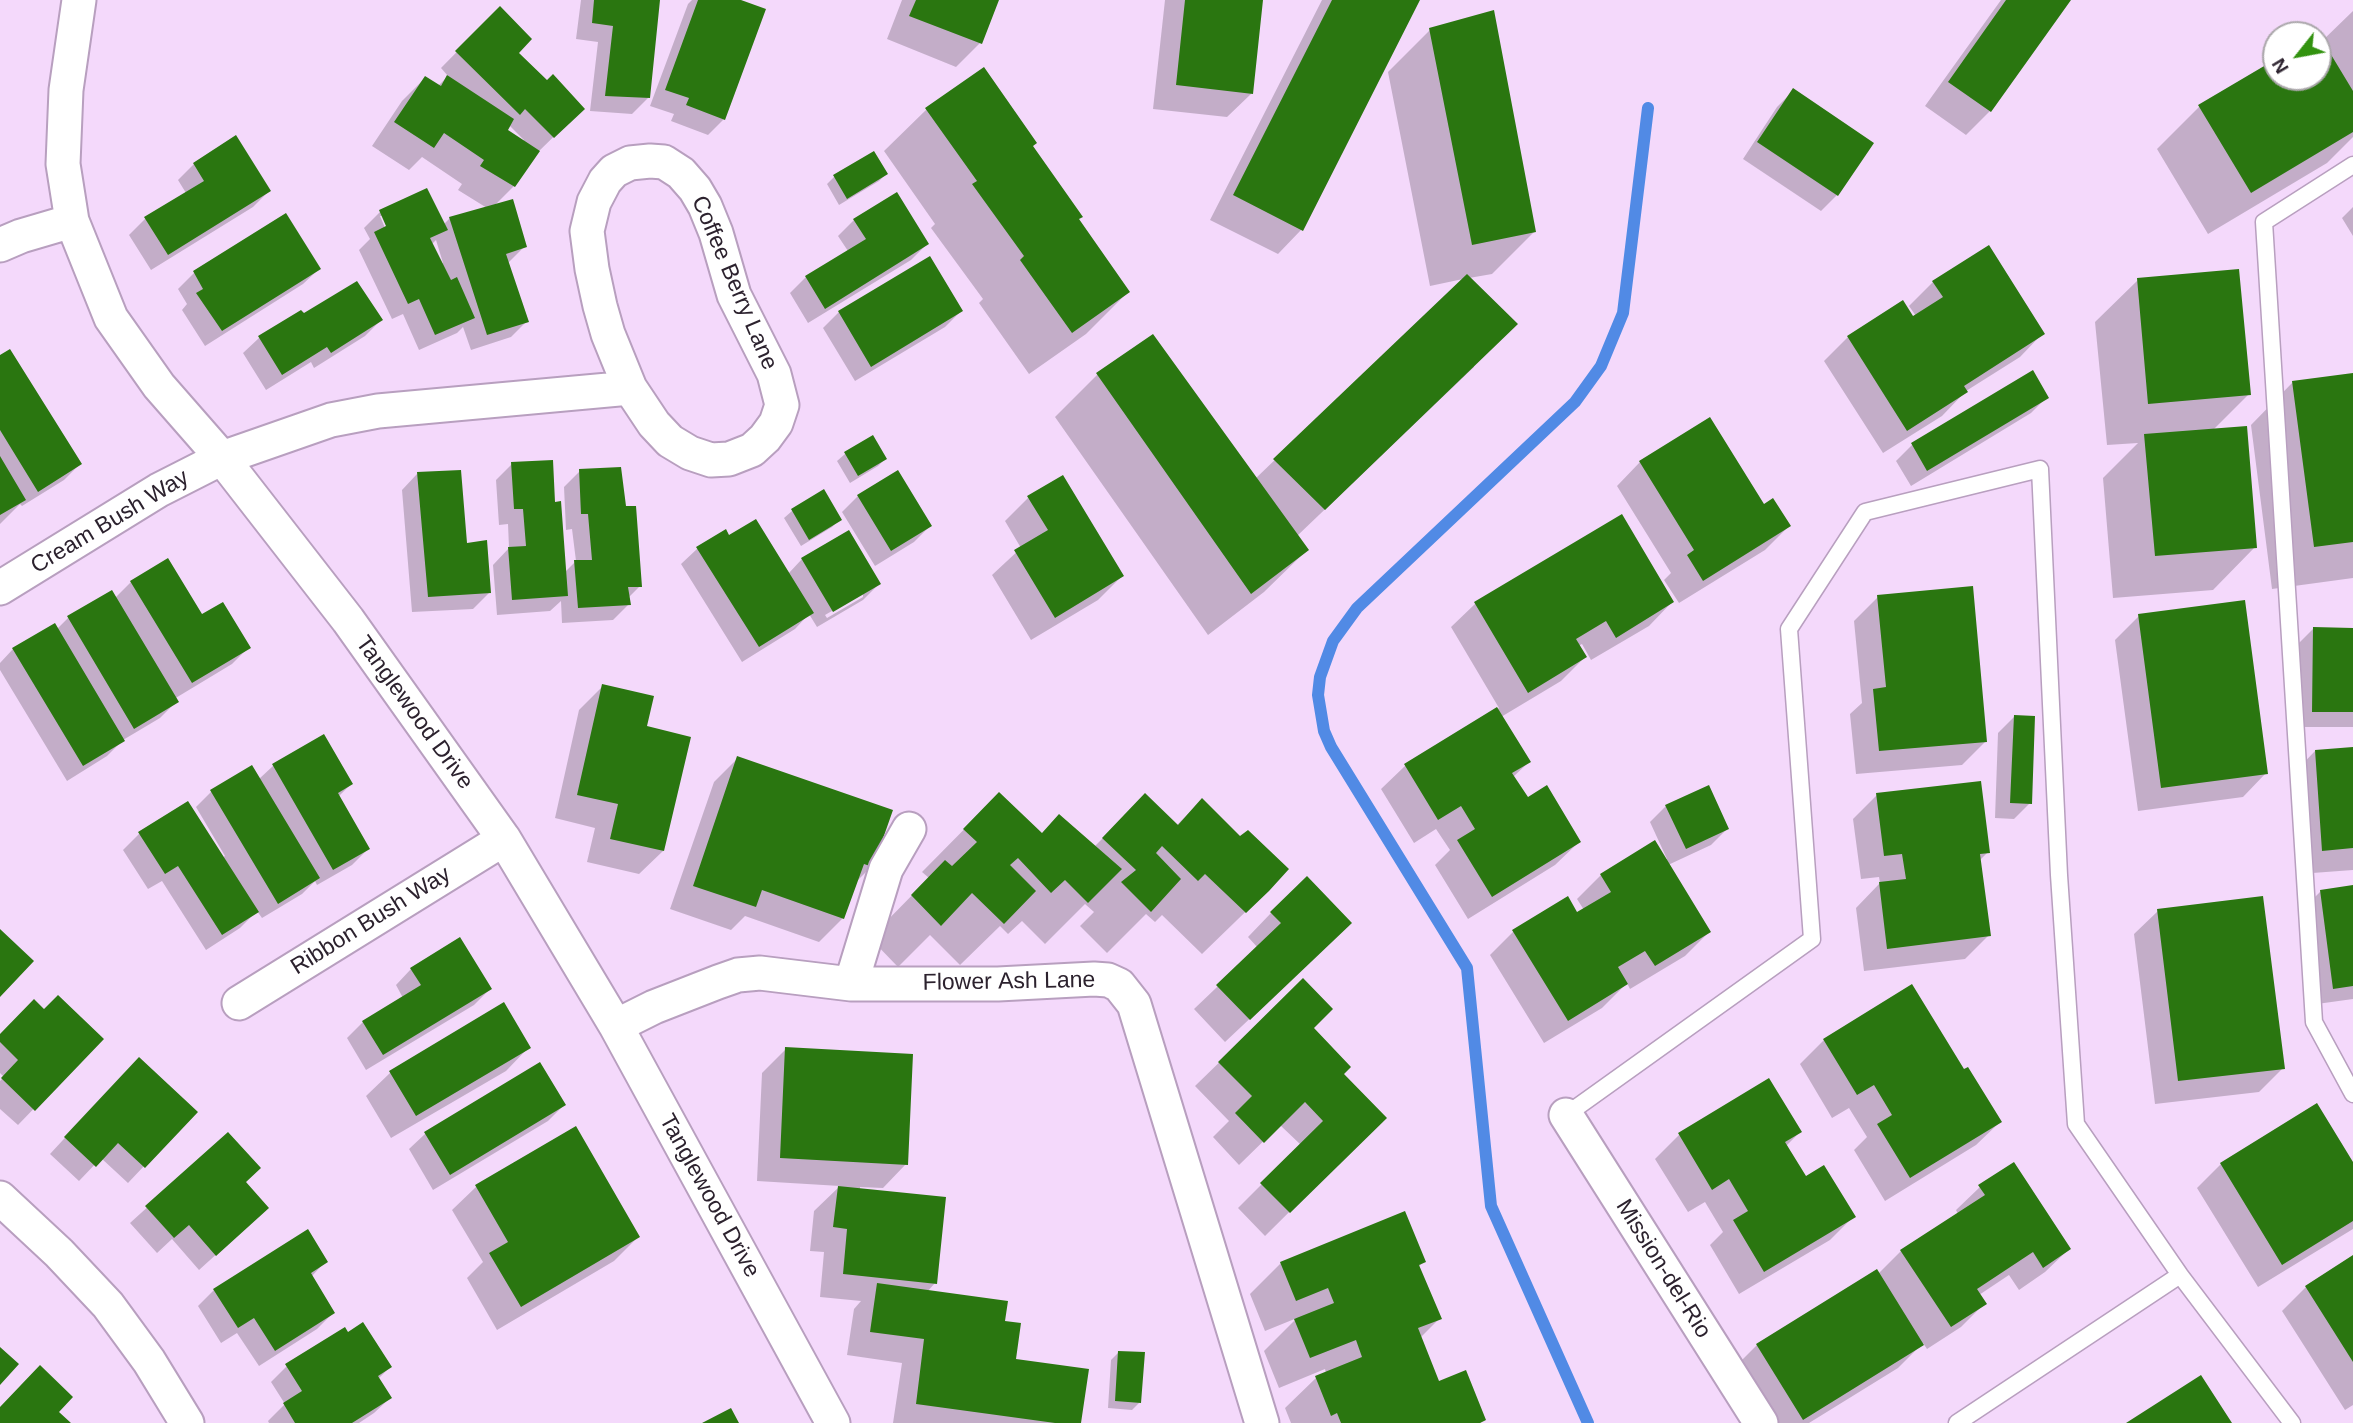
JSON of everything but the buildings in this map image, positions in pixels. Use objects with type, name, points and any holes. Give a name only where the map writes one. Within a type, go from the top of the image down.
[{"type":"street","name":"Tanglewood Drive","points":[[79,0],[66,90],[63,164],[72,221],[111,317],[159,386],[222,458],[348,620],[504,839],[616,1026],[833,1423]]},
{"type":"street","name":"Coffee Berry Lane","points":[[664,162],[681,173],[705,206],[734,295],[774,374],[782,405],[776,423],[752,450],[729,459],[711,460],[690,453],[670,441],[654,424],[630,388],[608,334],[600,306],[587,232],[594,202],[605,181],[614,171],[630,163],[664,162]]},
{"type":"street","points":[[0,245],[72,221]]},
{"type":"street","points":[[222,458],[331,420],[378,411],[630,388]]},
{"type":"street","name":"Cream Bush Way","points":[[0,588],[159,490],[222,458]]},
{"type":"street","points":[[851,984],[886,869],[909,830]]},
{"type":"street","name":"Ribbon Bush Way","points":[[239,1003],[504,839]]},
{"type":"street","name":"Flower Ash Lane","points":[[616,1026],[654,1007],[738,975],[778,973],[851,984],[998,984],[1094,979],[1108,980],[1119,985],[1129,995],[1138,1018],[1262,1423]]},
{"type":"street","name":"Mission-del-Rio","points":[[1566,1115],[1761,1423]]},
{"type":"street","points":[[0,1198],[59,1253],[108,1305],[149,1361],[187,1423]]},
{"type":"lane","points":[[2353,165],[2264,222],[2314,1022],[2353,1094]]},
{"type":"lane","points":[[1566,1115],[1812,939],[1789,629],[1866,512],[2040,469],[2059,875],[2076,1124],[2180,1275],[2292,1423]]},
{"type":"lane","points":[[1957,1423],[2180,1275]]},
{"type":"waterway","points":[[1588,1423],[1491,1206],[1467,968],[1331,747],[1324,731],[1318,695],[1320,677],[1333,641],[1357,608],[1575,402],[1601,366],[1623,313],[1648,108]]}]
